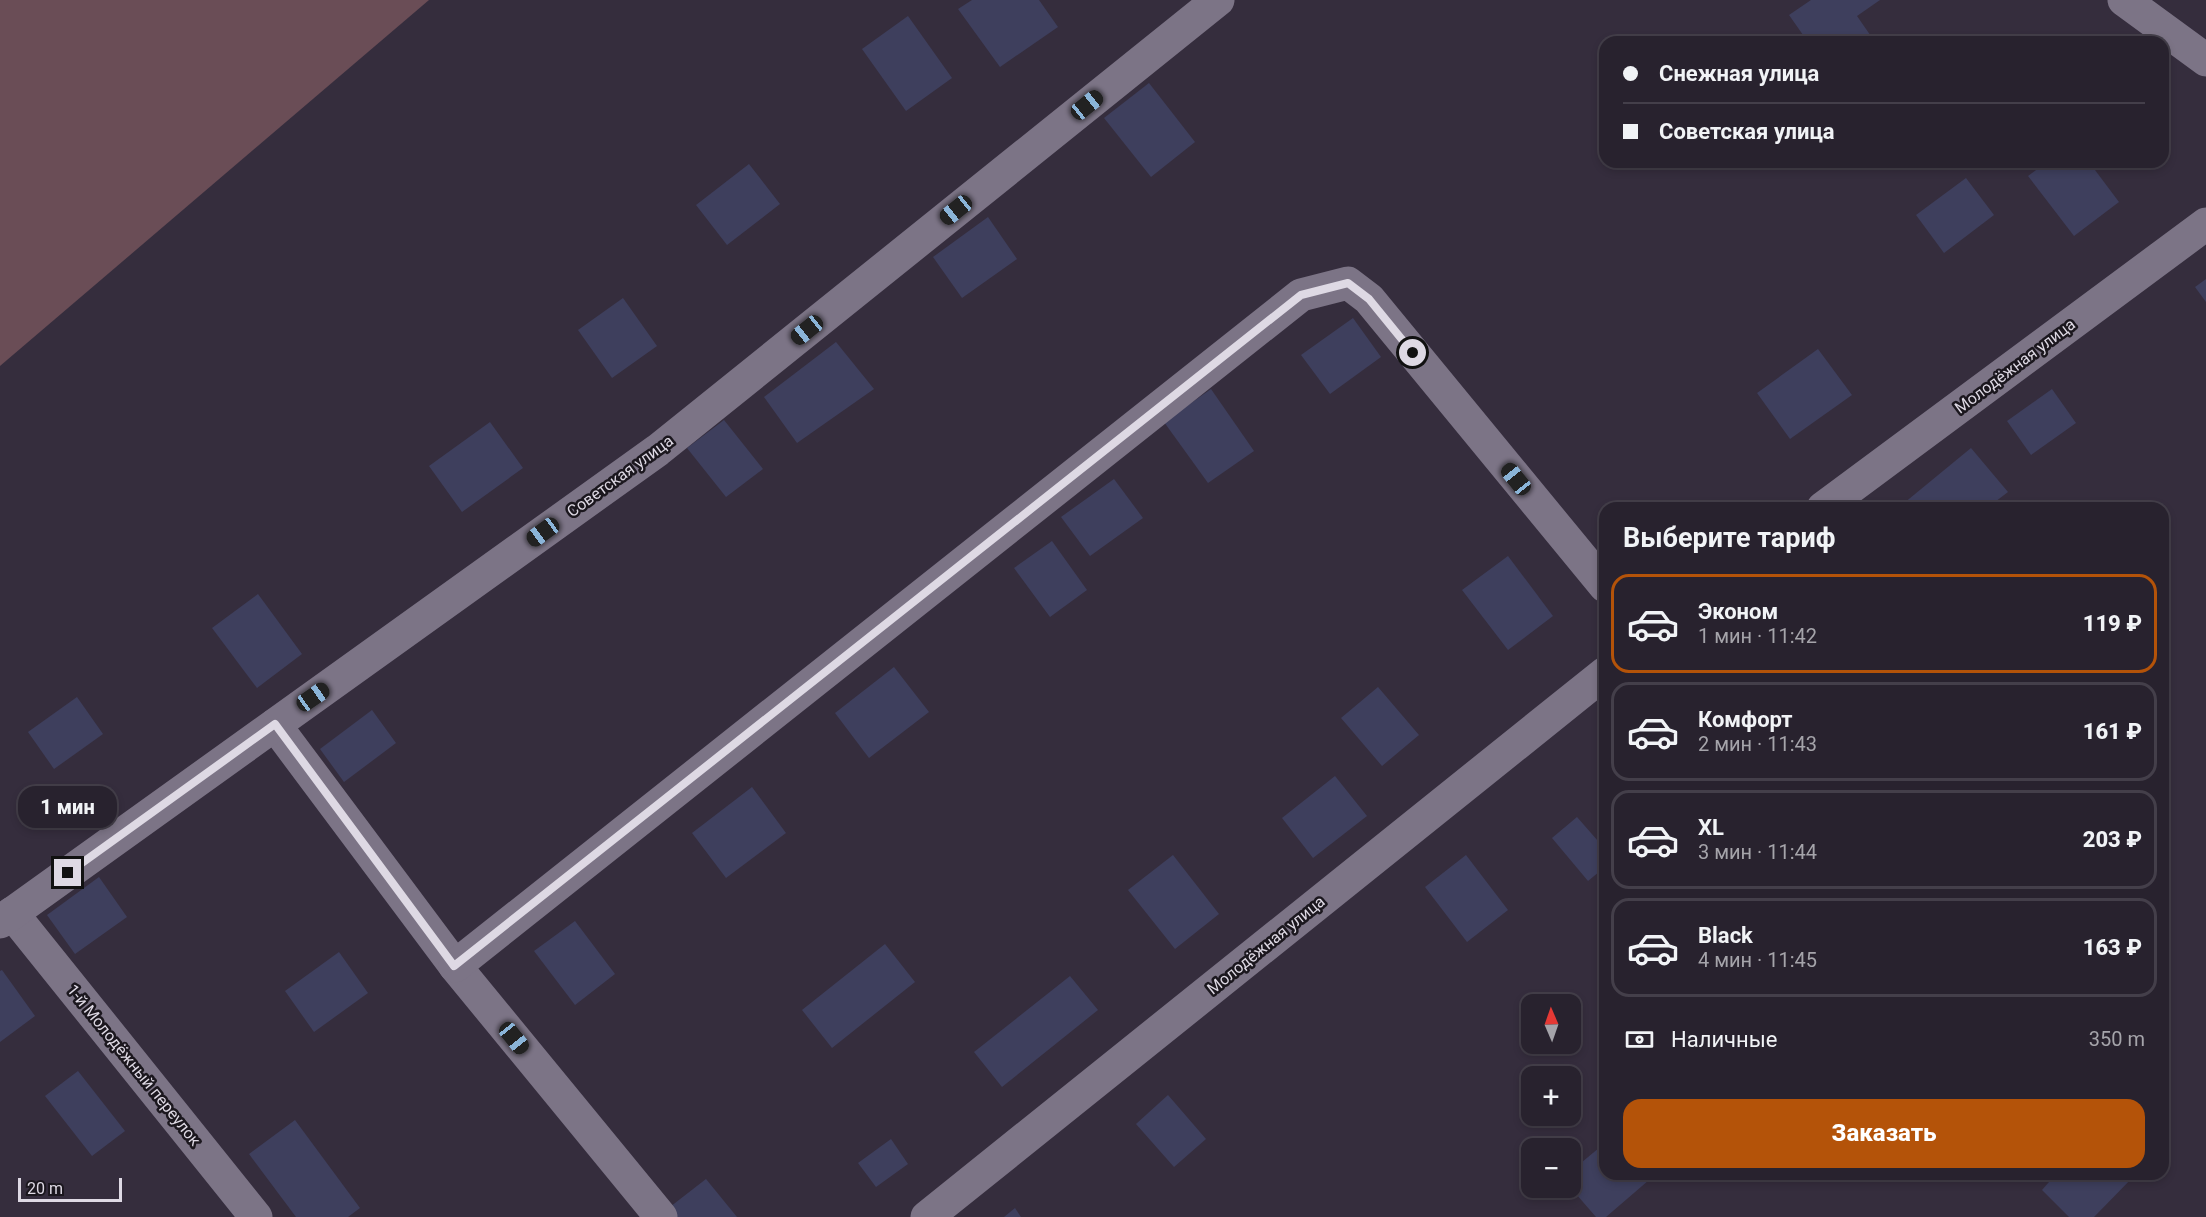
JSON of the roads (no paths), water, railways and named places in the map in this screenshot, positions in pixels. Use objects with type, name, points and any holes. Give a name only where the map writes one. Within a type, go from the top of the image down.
[{"type":"street","name":"Советская улица","points":[[6,917],[658,450],[1218,0]]},
{"type":"street","points":[[2124,0],[2206,60]]},
{"type":"street","name":"Молодёжная улица","points":[[1831,502],[2206,224]]},
{"type":"street","points":[[454,966],[1301,295],[1348,283],[1369,299],[1599,579]]},
{"type":"street","name":"Молодёжная улица","points":[[927,1217],[1599,678]]},
{"type":"street","points":[[275,724],[454,966],[661,1217]]},
{"type":"street","name":"1-й Молодёжный переулок","points":[[6,917],[256,1217]]}]
